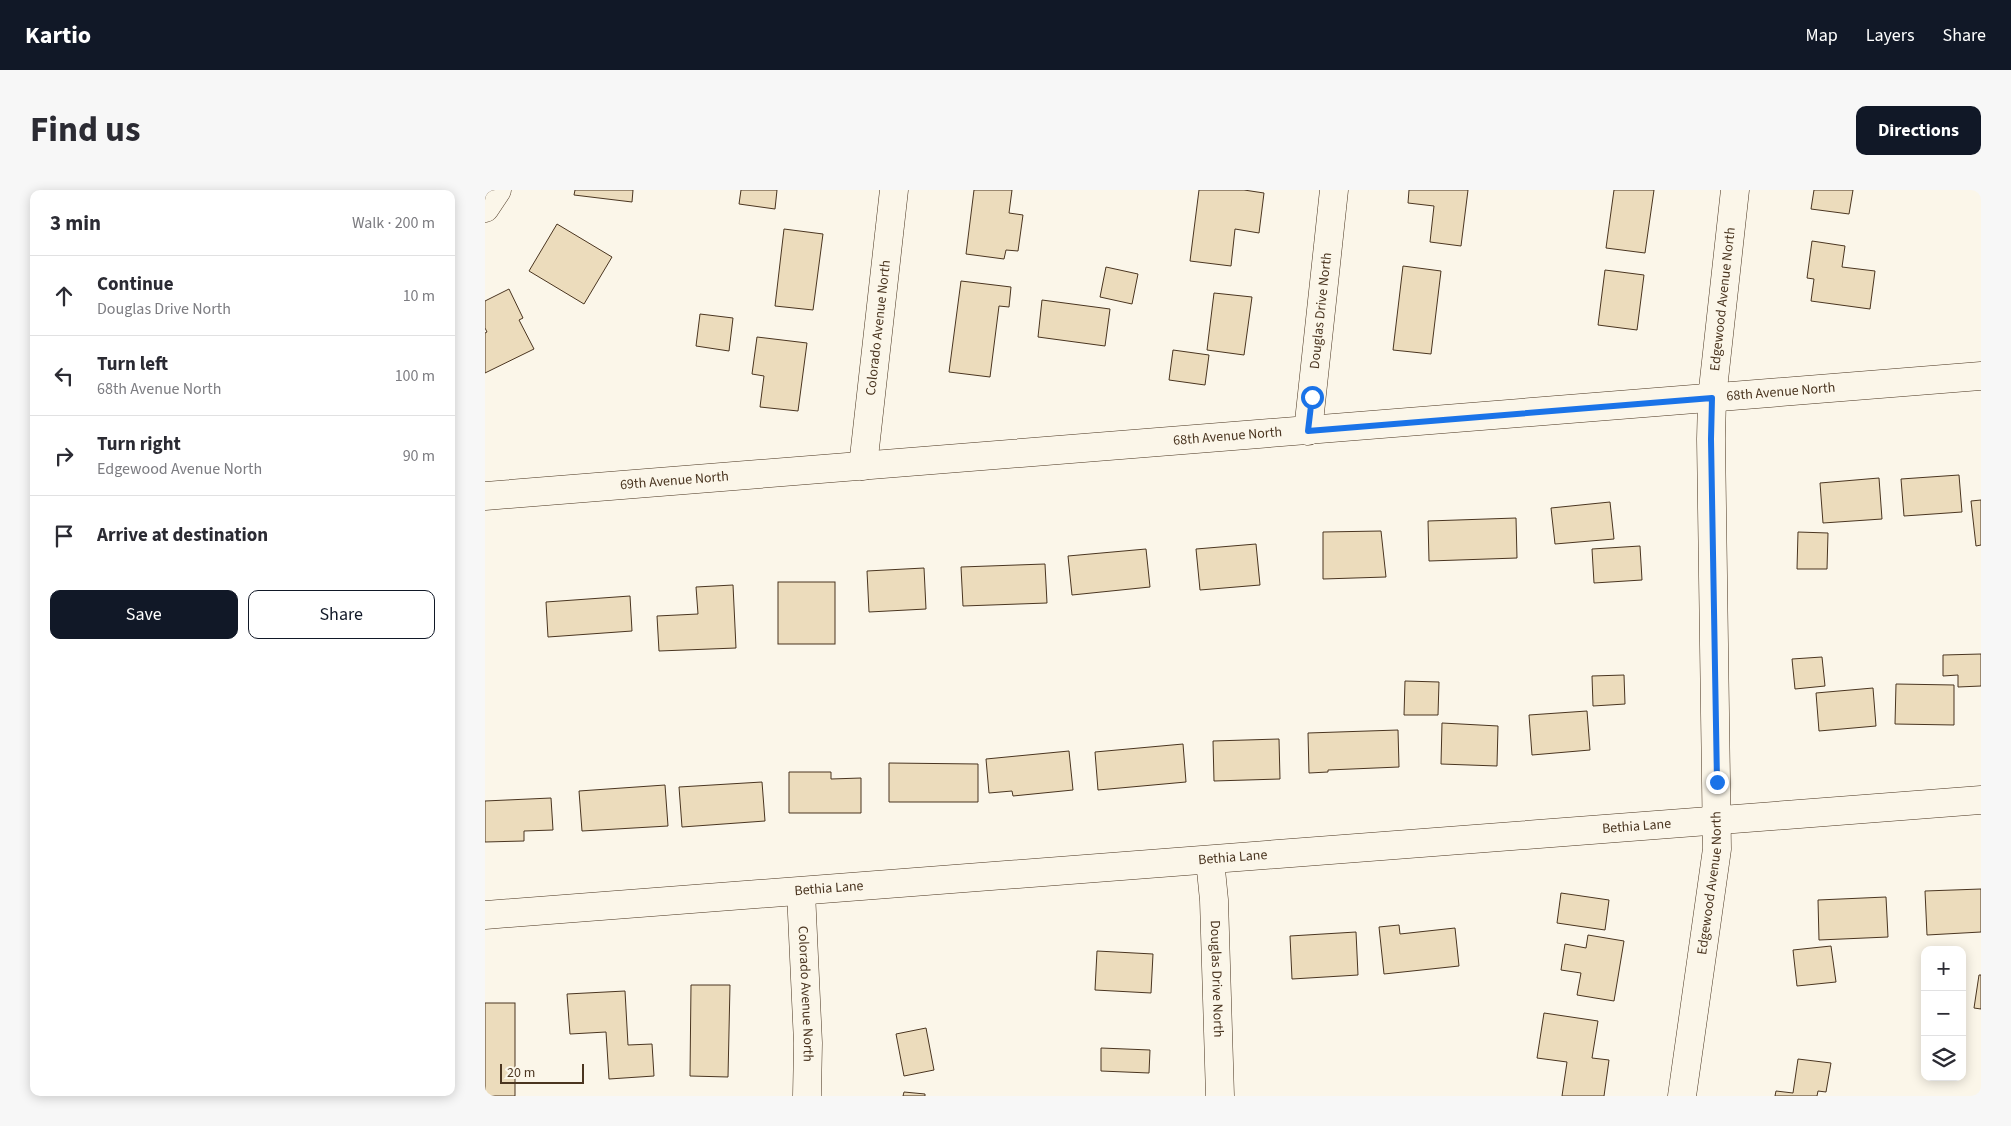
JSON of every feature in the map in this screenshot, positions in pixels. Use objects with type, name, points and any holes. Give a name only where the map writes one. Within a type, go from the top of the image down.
[{"type":"street","points":[[485,208],[497,190]]},
{"type":"street","name":"Colorado Avenue North","points":[[863,466],[894,190]]},
{"type":"street","name":"Douglas Drive North","points":[[1308,431],[1334,190]]},
{"type":"street","name":"Edgewood Avenue North","points":[[1682,1096],[1717,849],[1712,398],[1735,190]]},
{"type":"street","name":"68th Avenue North","points":[[863,466],[1981,376]]},
{"type":"street","name":"69th Avenue North","points":[[485,496],[863,466]]},
{"type":"street","name":"Bethia Lane","points":[[485,916],[1981,800]]},
{"type":"street","name":"Douglas Drive North","points":[[1210,860],[1214,900],[1220,1096]]},
{"type":"street","name":"Colorado Avenue North","points":[[801,892],[807,1043],[807,1096]]},
{"type":"building","points":[[575,190],[633,190],[632,202],[574,195]]},
{"type":"building","points":[[741,190],[777,190],[775,209],[739,204]]},
{"type":"building","points":[[974,190],[1012,190],[1009,213],[1023,215],[1018,251],[1006,250],[1004,259],[966,254]]},
{"type":"building","points":[[1199,190],[1244,190],[1264,193],[1259,233],[1235,229],[1231,266],[1190,261]]},
{"type":"building","points":[[1409,190],[1468,190],[1461,246],[1430,242],[1434,206],[1408,203]]},
{"type":"building","points":[[1614,190],[1654,190],[1645,253],[1606,248]]},
{"type":"building","points":[[1814,190],[1853,190],[1849,214],[1811,209]]},
{"type":"building","points":[[557,224],[612,257],[584,304],[529,271]]},
{"type":"building","points":[[784,229],[823,234],[813,310],[775,306]]},
{"type":"building","points":[[1812,241],[1845,246],[1842,267],[1875,271],[1870,309],[1811,301],[1814,279],[1807,278]]},
{"type":"building","points":[[1403,266],[1441,271],[1431,354],[1393,350]]},
{"type":"building","points":[[1106,267],[1138,274],[1132,304],[1100,297]]},
{"type":"building","points":[[1605,270],[1644,275],[1637,330],[1598,325]]},
{"type":"building","points":[[961,281],[1011,287],[1009,307],[999,306],[990,377],[949,372]]},
{"type":"building","points":[[509,289],[523,318],[519,320],[534,349],[485,373],[485,333],[487,332],[485,328],[485,301]]},
{"type":"building","points":[[1214,293],[1252,297],[1244,355],[1207,350]]},
{"type":"building","points":[[1042,300],[1110,309],[1105,346],[1038,337]]},
{"type":"building","points":[[700,314],[733,318],[729,351],[696,346]]},
{"type":"building","points":[[757,337],[807,343],[798,411],[760,407],[764,376],[752,374]]},
{"type":"building","points":[[1173,350],[1209,355],[1205,385],[1169,380]]},
{"type":"building","points":[[1959,475],[1962,512],[1904,516],[1901,479]]},
{"type":"building","points":[[1879,478],[1882,519],[1823,523],[1820,483]]},
{"type":"building","points":[[1981,500],[1981,545],[1976,546],[1971,501]]},
{"type":"building","points":[[1610,502],[1614,539],[1555,544],[1551,508]]},
{"type":"building","points":[[1516,518],[1517,558],[1429,561],[1428,521]]},
{"type":"building","points":[[1381,531],[1386,577],[1323,579],[1323,532]]},
{"type":"building","points":[[1798,532],[1828,533],[1827,569],[1797,569]]},
{"type":"building","points":[[1256,544],[1260,585],[1200,590],[1196,549]]},
{"type":"building","points":[[1640,546],[1642,580],[1594,583],[1592,549]]},
{"type":"building","points":[[1146,549],[1150,587],[1072,595],[1068,556]]},
{"type":"building","points":[[1045,564],[1047,603],[963,606],[961,567]]},
{"type":"building","points":[[924,568],[926,609],[869,612],[867,571]]},
{"type":"building","points":[[778,582],[835,582],[835,644],[778,644]]},
{"type":"building","points":[[733,585],[736,648],[659,651],[657,616],[698,614],[696,587]]},
{"type":"building","points":[[630,596],[632,631],[548,637],[546,602]]},
{"type":"building","points":[[1981,654],[1981,686],[1958,687],[1958,675],[1943,676],[1943,655]]},
{"type":"building","points":[[1822,657],[1825,686],[1795,689],[1792,659]]},
{"type":"building","points":[[1624,675],[1625,704],[1593,706],[1592,676]]},
{"type":"building","points":[[1405,681],[1439,682],[1438,715],[1404,715]]},
{"type":"building","points":[[1896,684],[1954,685],[1954,725],[1895,724]]},
{"type":"building","points":[[1873,688],[1876,726],[1819,731],[1816,693]]},
{"type":"building","points":[[1587,711],[1590,750],[1532,755],[1529,715]]},
{"type":"building","points":[[1442,723],[1498,726],[1497,766],[1441,764]]},
{"type":"building","points":[[1398,730],[1399,767],[1328,770],[1328,772],[1309,773],[1308,733]]},
{"type":"building","points":[[1279,739],[1280,779],[1214,781],[1213,741]]},
{"type":"building","points":[[1183,744],[1186,782],[1098,790],[1095,752]]},
{"type":"building","points":[[1069,751],[1073,790],[1013,796],[1012,791],[989,793],[986,759]]},
{"type":"building","points":[[889,763],[978,764],[978,802],[889,802]]},
{"type":"building","points":[[789,772],[831,772],[831,779],[861,778],[861,813],[789,813]]},
{"type":"building","points":[[762,782],[765,821],[682,827],[679,787]]},
{"type":"building","points":[[665,785],[668,826],[582,831],[579,791]]},
{"type":"building","points":[[551,798],[553,830],[524,831],[524,841],[485,842],[485,801]]},
{"type":"building","points":[[1981,889],[1981,932],[1927,935],[1925,891]]},
{"type":"building","points":[[1561,893],[1609,900],[1605,930],[1557,923]]},
{"type":"building","points":[[1886,897],[1888,937],[1819,940],[1818,900]]},
{"type":"building","points":[[1399,925],[1400,934],[1455,928],[1459,966],[1384,974],[1379,927]]},
{"type":"building","points":[[1356,932],[1358,975],[1292,979],[1290,936]]},
{"type":"building","points":[[1588,935],[1624,941],[1614,1001],[1577,995],[1581,973],[1561,970],[1565,944],[1586,948]]},
{"type":"building","points":[[1831,946],[1836,982],[1797,986],[1793,950]]},
{"type":"building","points":[[1097,951],[1153,954],[1151,993],[1095,990]]},
{"type":"building","points":[[1979,975],[1981,975],[1981,1009],[1974,1008]]},
{"type":"building","points":[[691,985],[730,985],[728,1077],[690,1076]]},
{"type":"building","points":[[625,991],[628,1045],[652,1044],[654,1076],[609,1079],[606,1032],[570,1034],[567,994]]},
{"type":"building","points":[[485,1003],[515,1003],[515,1096],[485,1096]]},
{"type":"building","points":[[1544,1013],[1598,1021],[1592,1058],[1609,1060],[1604,1096],[1562,1096],[1567,1062],[1537,1058]]},
{"type":"building","points":[[926,1028],[934,1070],[904,1076],[896,1034]]},
{"type":"building","points":[[1101,1048],[1150,1050],[1149,1073],[1101,1071]]},
{"type":"building","points":[[1798,1059],[1831,1063],[1826,1092],[1818,1091],[1817,1096],[1775,1096],[1776,1091],[1793,1093]]},
{"type":"building","points":[[904,1092],[925,1094],[925,1096],[903,1096]]},
{"type":"route","points":[[1312,397],[1308,431],[1712,398],[1711,439],[1717,782]]}]
